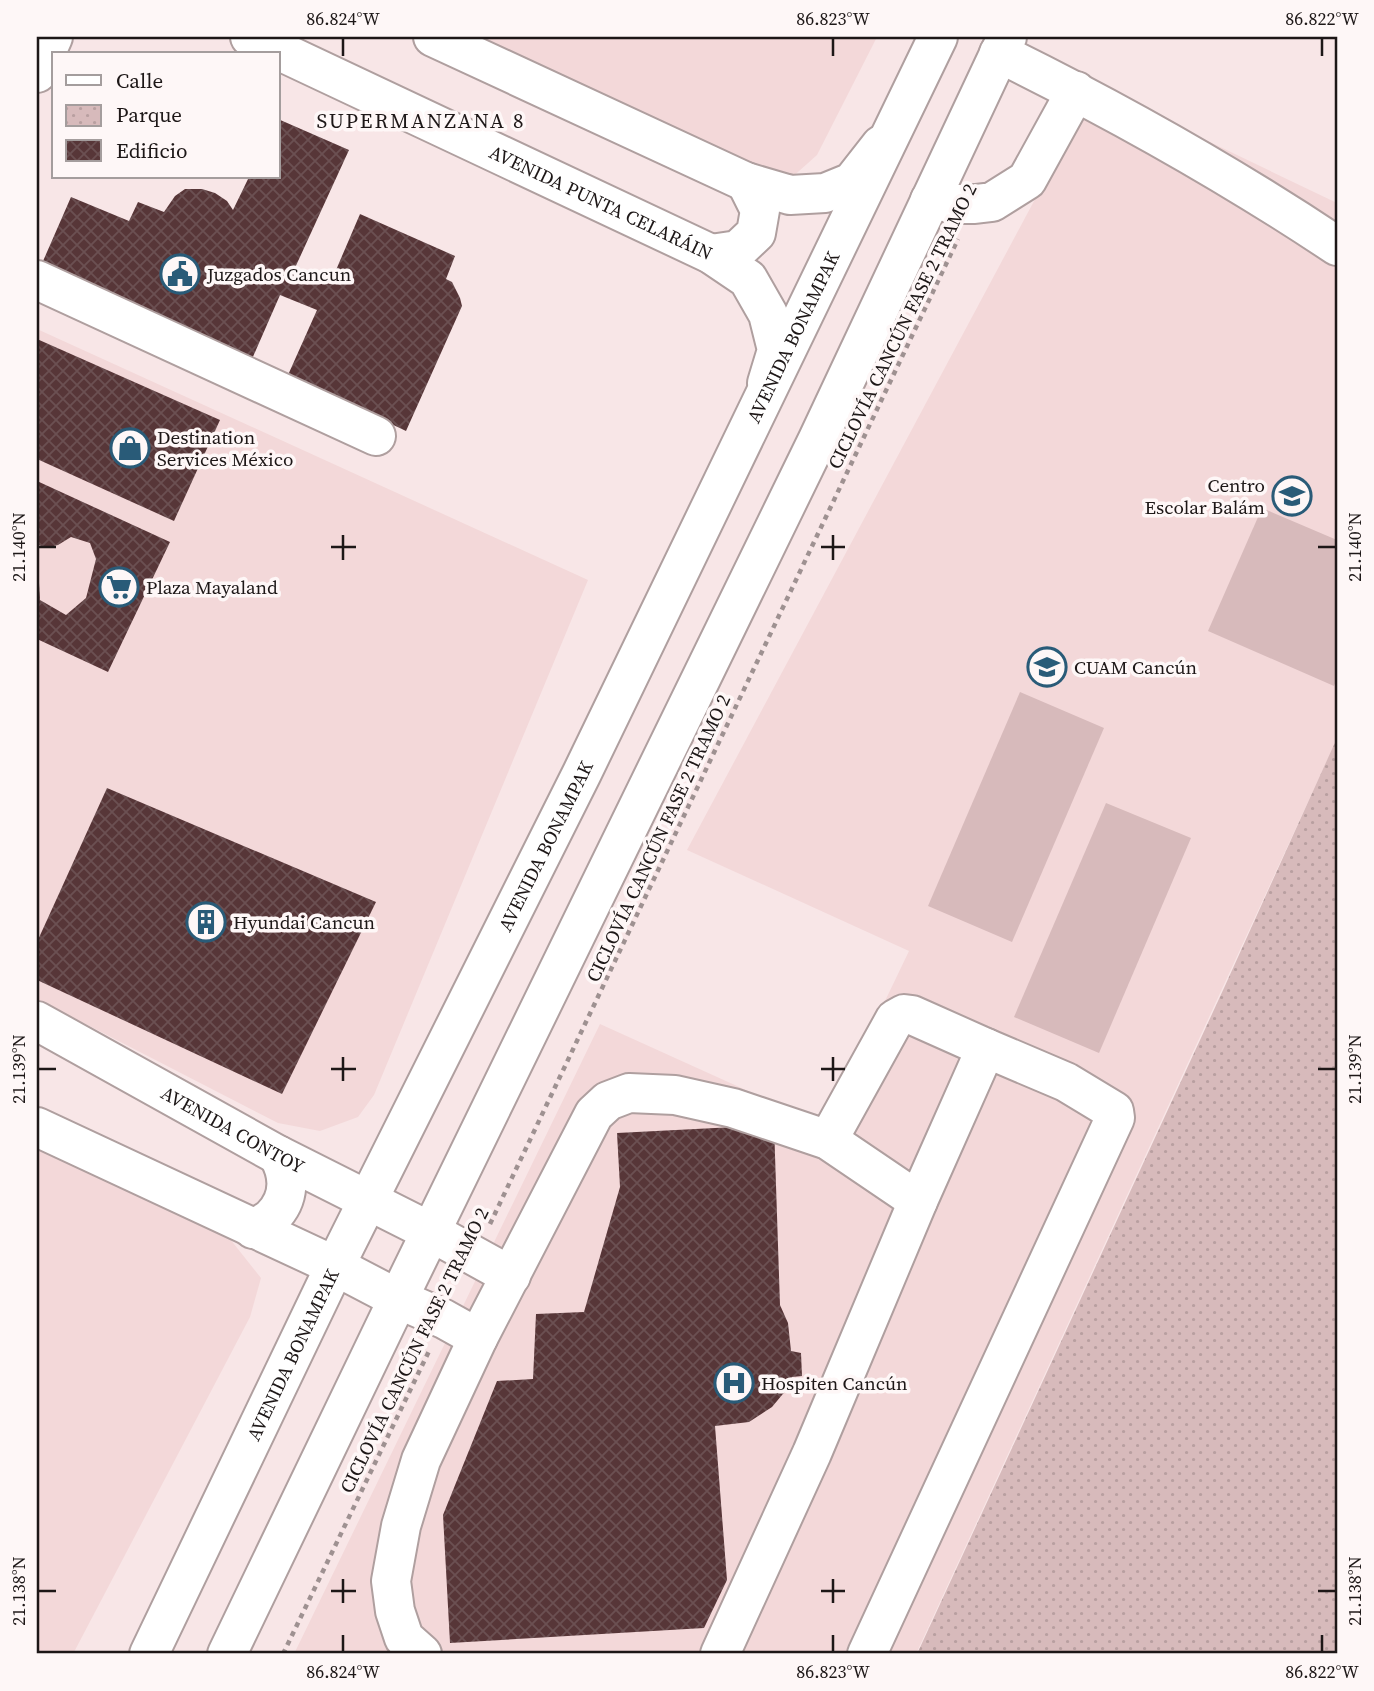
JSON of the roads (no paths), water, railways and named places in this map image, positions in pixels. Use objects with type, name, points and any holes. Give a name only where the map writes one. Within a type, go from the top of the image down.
[{"type":"main road","points":[[37,73],[53,37]]},
{"type":"main road","name":"AVENIDA PUNTA CELARÁIN","points":[[250,37],[711,254],[748,279],[768,314],[777,350],[758,407]]},
{"type":"main road","points":[[433,37],[746,182],[790,195],[825,193],[852,181],[891,132]]},
{"type":"main road","name":"AVENIDA BONAMPAK","points":[[149,1654],[335,1266],[582,773],[938,37]]},
{"type":"main road","points":[[228,1654],[398,1299],[812,451],[1003,45],[1076,91],[1269,200],[1337,246]]},
{"type":"main road","points":[[930,200],[975,204],[992,202],[1027,180],[1076,91]]},
{"type":"main road","points":[[711,254],[738,250],[757,233],[760,210],[746,182]]},
{"type":"main road","points":[[37,280],[376,436]]},
{"type":"main road","points":[[828,1140],[895,1019],[904,1014],[912,1015],[1066,1082],[1114,1111],[1115,1118],[867,1654]]},
{"type":"main road","name":"AVENIDA CONTOY","points":[[37,1021],[278,1155],[432,1232],[511,1276]]},
{"type":"main road","points":[[720,1654],[812,1453],[986,1048]]},
{"type":"main road","points":[[422,1654],[404,1638],[395,1611],[391,1581],[401,1526],[421,1460],[478,1338],[594,1114],[608,1101],[629,1093],[675,1095],[733,1108],[828,1140],[918,1201]]},
{"type":"main road","points":[[37,1127],[335,1266],[478,1338]]},
{"type":"main road","points":[[253,1229],[270,1218],[284,1198],[287,1174],[278,1155]]},
{"type":"place","name":"Juzgados Cancun","points":[[180,274]]},
{"type":"place","name":"Destination Services México","points":[[130,448]]},
{"type":"place","name":"Centro Escolar Balám","points":[[1292,496]]},
{"type":"place","name":"Plaza Mayaland","points":[[119,587]]},
{"type":"place","name":"CUAM Cancún","points":[[1047,667]]},
{"type":"place","name":"Hyundai Cancun","points":[[206,922]]},
{"type":"place","name":"Hospiten Cancún","points":[[734,1383]]},
{"type":"district","name":"SUPERMANZANA 8","points":[[421,120]]}]
